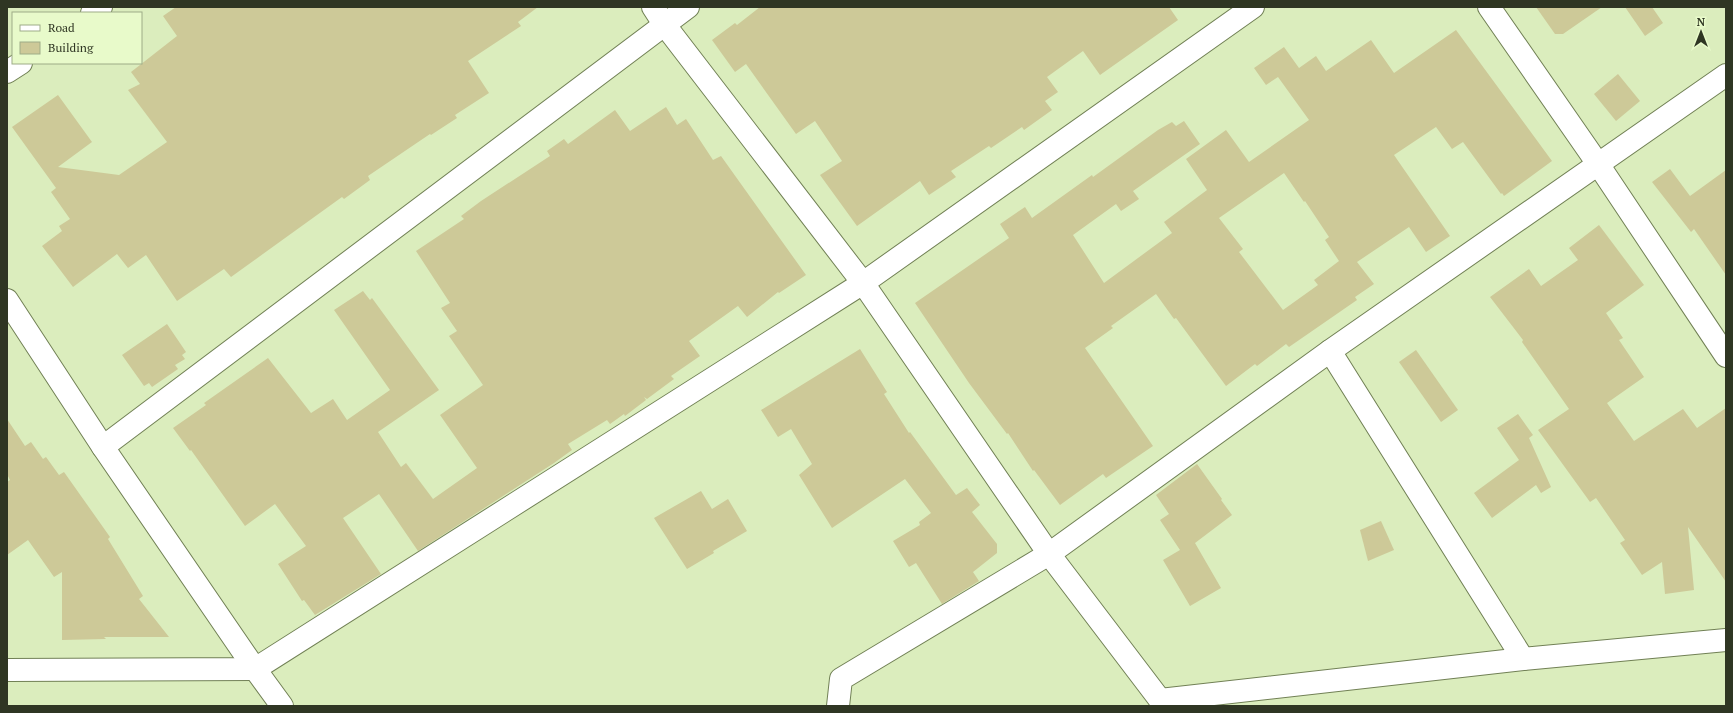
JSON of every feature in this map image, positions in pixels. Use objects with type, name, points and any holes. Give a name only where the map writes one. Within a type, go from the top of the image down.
[{"type":"street","points":[[103,447],[658,16],[688,7]]},
{"type":"street","points":[[7,670],[255,669],[863,283],[1253,7]]},
{"type":"street","points":[[1489,7],[1598,164],[1726,356]]},
{"type":"street","points":[[658,16],[863,283],[1049,554],[1163,703],[1523,659],[1726,640]]},
{"type":"street","points":[[7,72],[19,64]]},
{"type":"street","points":[[838,706],[841,679],[1049,554],[1330,351],[1726,75]]},
{"type":"street","points":[[7,300],[103,447],[282,706]]},
{"type":"street","points":[[1330,351],[1523,659]]},
{"type":"building","points":[[176,7],[538,7],[518,22],[521,26],[468,61],[489,93],[455,115],[457,118],[431,135],[430,134],[368,176],[370,180],[344,199],[342,197],[231,277],[224,269],[177,301],[146,255],[128,268],[117,254],[73,287],[42,246],[62,231],[59,226],[70,219],[51,192],[56,188],[12,127],[58,95],[92,142],[58,167],[119,175],[167,142],[128,90],[140,84],[131,72],[177,36],[163,16]]},
{"type":"building","points":[[760,7],[1169,7],[1178,20],[1100,75],[1083,51],[1047,77],[1058,92],[1045,101],[1052,110],[1024,130],[1022,127],[991,148],[989,146],[951,171],[956,177],[929,195],[920,181],[857,226],[820,175],[842,161],[815,121],[796,134],[746,64],[735,72],[712,40],[735,23],[737,25]]},
{"type":"building","points":[[1536,7],[1602,7],[1563,34],[1555,34]]},
{"type":"building","points":[[1625,7],[1652,7],[1663,23],[1645,36]]},
{"type":"building","points":[[1456,30],[1552,161],[1504,196],[1463,142],[1452,149],[1436,127],[1394,155],[1450,236],[1426,252],[1409,227],[1357,262],[1374,284],[1355,297],[1357,300],[1289,347],[1286,344],[1257,366],[1255,364],[1226,386],[1176,318],[1174,319],[1156,294],[1111,326],[1113,328],[1085,348],[1153,446],[1106,478],[1103,474],[1060,505],[1034,470],[1033,471],[1008,433],[1007,434],[969,383],[915,303],[1009,238],[1000,224],[1025,207],[1032,218],[1092,175],[1093,177],[1158,130],[1172,122],[1176,126],[1184,121],[1200,144],[1133,191],[1139,199],[1121,211],[1116,204],[1073,235],[1104,283],[1172,233],[1164,222],[1207,190],[1186,159],[1226,130],[1249,162],[1309,120],[1278,77],[1266,85],[1254,68],[1284,47],[1299,68],[1316,56],[1326,71],[1371,40],[1394,73]],"holes":[[[1284,173],[1304,202],[1305,201],[1329,237],[1325,240],[1339,261],[1314,280],[1318,285],[1283,310],[1239,252],[1243,249],[1219,218]]]},
{"type":"building","points":[[1618,74],[1640,101],[1616,121],[1594,94]]},
{"type":"building","points":[[666,107],[677,125],[686,119],[713,160],[721,156],[806,275],[779,293],[778,292],[747,317],[738,306],[689,341],[700,356],[671,376],[674,379],[647,399],[644,397],[646,400],[625,416],[624,414],[610,424],[607,420],[568,444],[572,450],[554,463],[418,551],[379,494],[343,518],[381,574],[315,615],[304,600],[302,601],[278,564],[306,546],[275,504],[245,526],[191,450],[190,451],[173,428],[206,405],[204,403],[268,358],[311,413],[333,399],[347,420],[390,390],[334,310],[363,291],[370,300],[372,298],[439,390],[378,432],[401,467],[406,463],[433,499],[477,468],[440,415],[483,385],[449,336],[457,331],[441,308],[450,303],[416,251],[464,219],[461,216],[481,201],[550,156],[547,151],[564,139],[568,144],[615,110],[630,131]]},
{"type":"building","points":[[1670,169],[1690,196],[1726,170],[1726,275],[1694,229],[1691,232],[1652,182]]},
{"type":"building","points":[[1599,225],[1644,285],[1606,313],[1623,338],[1619,340],[1644,377],[1607,403],[1634,441],[1683,409],[1697,428],[1726,408],[1726,582],[1688,527],[1694,590],[1665,594],[1662,562],[1642,575],[1620,543],[1625,540],[1596,498],[1590,502],[1538,430],[1569,409],[1522,342],[1523,340],[1490,297],[1529,269],[1541,286],[1578,260],[1569,248]]},
{"type":"building","points":[[167,324],[186,352],[182,355],[185,359],[175,365],[178,369],[152,387],[149,383],[144,386],[122,355]]},
{"type":"building","points":[[860,349],[887,392],[884,394],[909,433],[910,432],[956,495],[967,488],[980,505],[972,512],[997,544],[997,553],[973,572],[979,581],[942,604],[916,563],[909,567],[893,541],[920,525],[919,522],[931,513],[905,479],[832,528],[799,475],[812,464],[791,429],[778,437],[761,410]]},
{"type":"building","points":[[1416,350],[1458,410],[1441,422],[1399,362]]},
{"type":"building","points":[[1518,414],[1533,435],[1529,438],[1551,487],[1541,493],[1536,485],[1492,518],[1474,493],[1519,460],[1497,428]]},
{"type":"building","points":[[7,419],[25,446],[31,442],[43,459],[46,457],[59,475],[64,472],[110,537],[108,539],[143,596],[139,599],[169,637],[104,637],[106,639],[62,640],[62,572],[54,577],[28,540],[7,555],[7,482],[10,480],[7,474]]},
{"type":"building","points":[[1197,464],[1232,515],[1195,543],[1221,588],[1190,606],[1163,560],[1180,550],[1160,520],[1169,514],[1156,495]]},
{"type":"building","points":[[701,491],[712,509],[728,499],[747,531],[713,551],[714,553],[687,569],[654,518]]},
{"type":"building","points":[[1381,521],[1394,550],[1368,561],[1360,530]]}]
